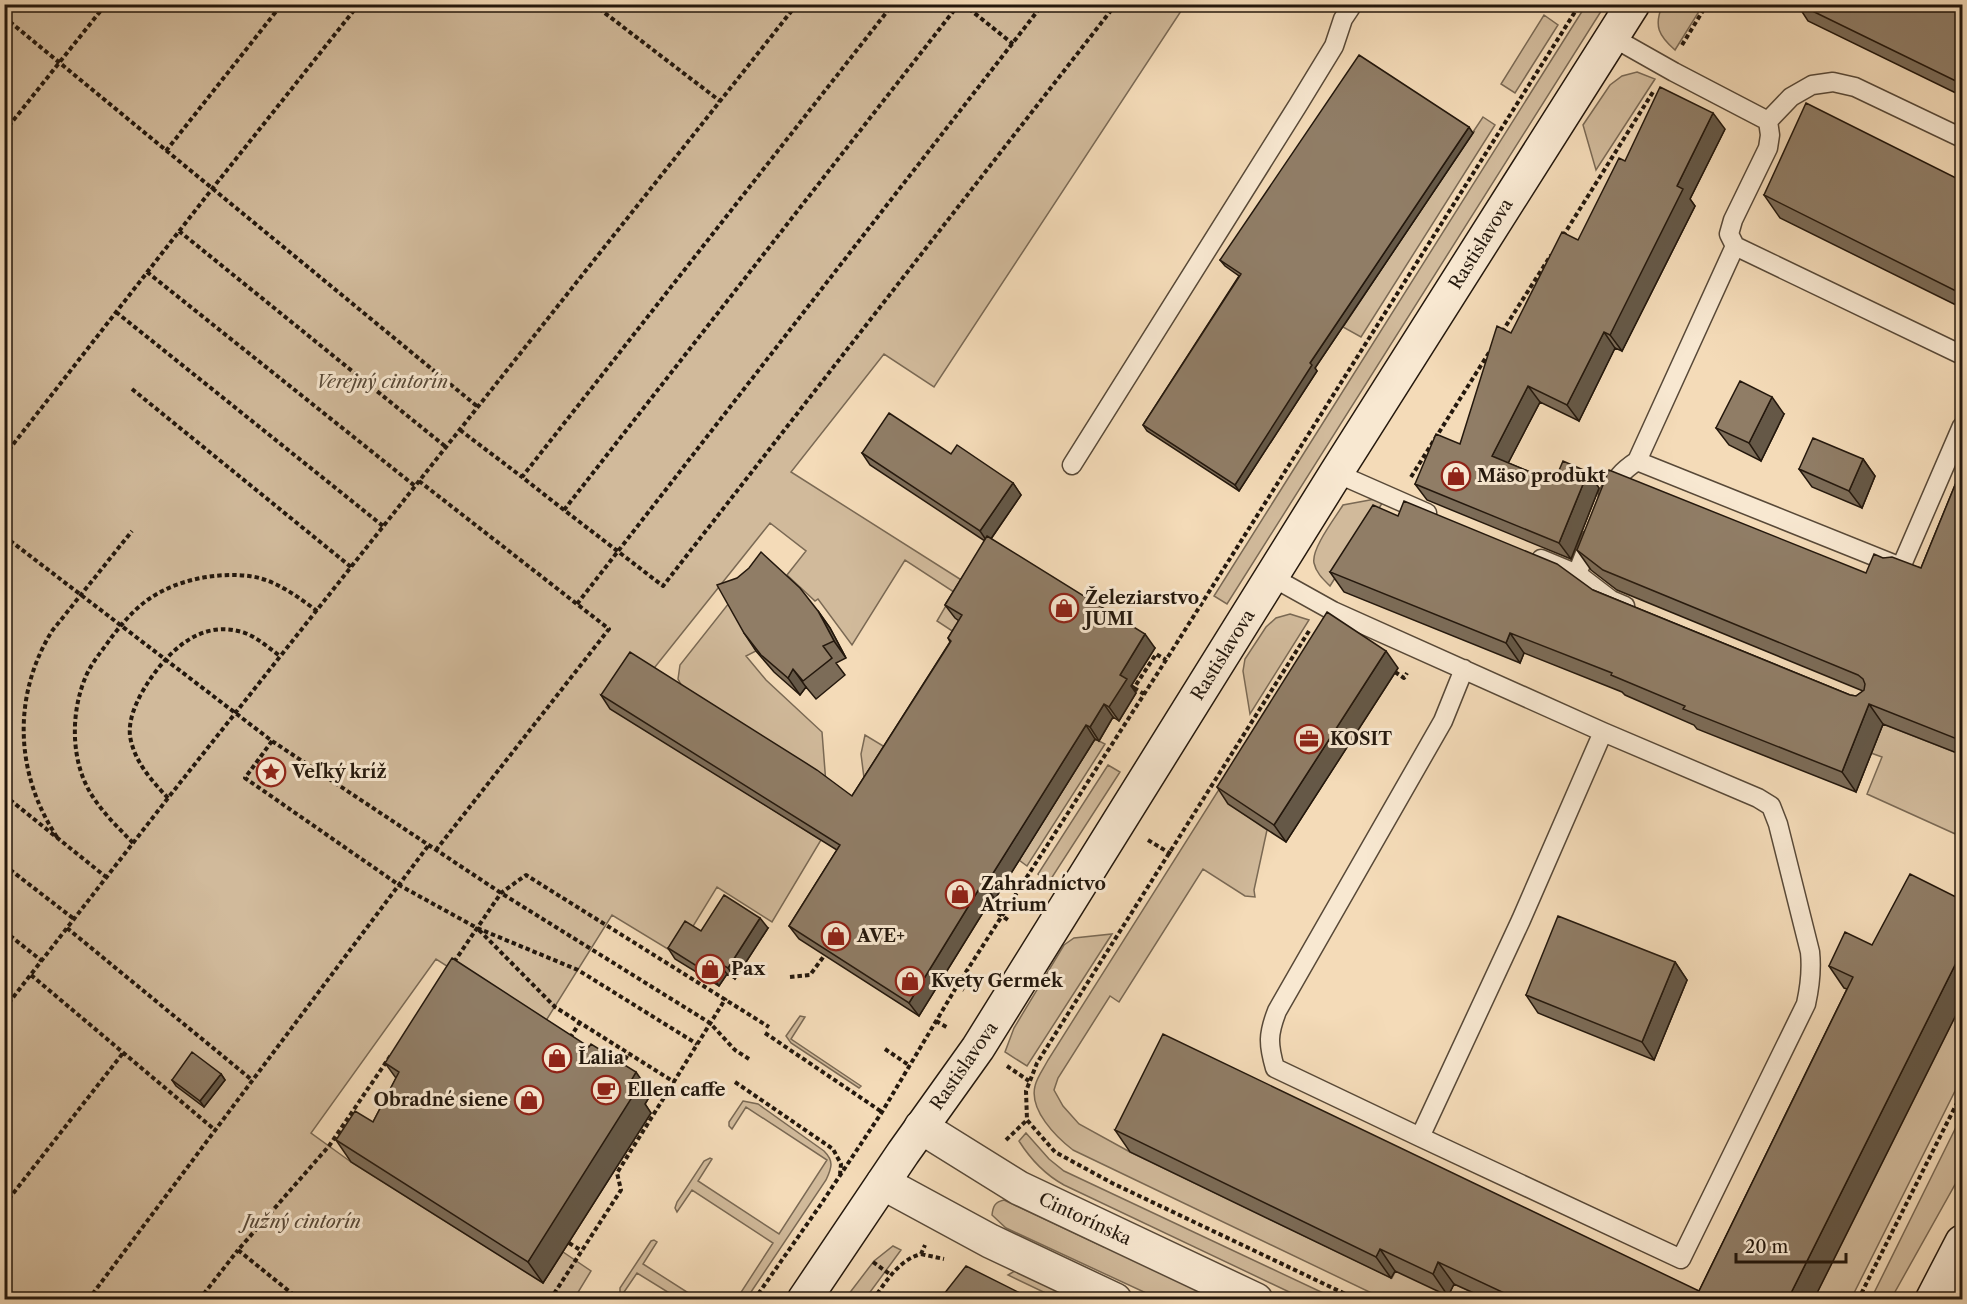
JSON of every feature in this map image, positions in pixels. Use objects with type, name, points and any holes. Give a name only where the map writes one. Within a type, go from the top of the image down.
[{"type":"street","name":"Rastislavova","points":[[804,1299],[989,1031],[1336,473],[1633,4]]},
{"type":"street","name":"Cintorínska","points":[[921,1127],[1019,1188],[1256,1299]]},
{"type":"street","points":[[883,1183],[990,1241],[1115,1299]]},
{"type":"street","points":[[1932,1299],[1962,1242]]},
{"type":"lane","points":[[1071,465],[1298,105],[1334,46],[1343,19],[1353,4]]},
{"type":"lane","points":[[1612,37],[1768,121]]},
{"type":"lane","points":[[1768,121],[1791,97],[1812,85],[1833,82],[1855,87],[1962,138]]},
{"type":"lane","points":[[1768,121],[1770,135],[1768,148],[1733,220],[1730,234],[1735,246],[1962,355]]},
{"type":"lane","points":[[1577,574],[1614,481],[1622,471],[1636,461],[1735,246]]},
{"type":"lane","points":[[1636,461],[1900,567],[1962,426]]},
{"type":"lane","points":[[1336,473],[1445,520]]},
{"type":"lane","points":[[1522,551],[1577,574],[1611,600],[1643,614]]},
{"type":"lane","points":[[1272,577],[1324,606],[1464,669],[1604,732],[1758,798],[1771,806],[1778,824],[1810,952],[1812,970],[1806,1004],[1681,1259],[1275,1068],[1269,1048],[1269,1031],[1276,1011],[1443,722],[1464,669]]},
{"type":"lane","points":[[1420,1137],[1521,920],[1604,732]]},
{"type":"path","points":[[4,132],[106,4]]},
{"type":"path","points":[[166,151],[282,4]]},
{"type":"path","points":[[4,456],[359,4]]},
{"type":"path","points":[[593,4],[720,101]]},
{"type":"path","points":[[4,1009],[235,713],[797,4]]},
{"type":"path","points":[[522,477],[893,4]]},
{"type":"path","points":[[564,510],[961,4],[1013,44]]},
{"type":"path","points":[[577,603],[1043,4]]},
{"type":"path","points":[[460,430],[663,586],[1116,4]]},
{"type":"path","points":[[754,1299],[882,1112],[957,986],[1166,660],[1580,4]]},
{"type":"path","points":[[1560,241],[1707,4]]},
{"type":"path","points":[[4,17],[478,407]]},
{"type":"path","points":[[179,231],[446,447]]},
{"type":"path","points":[[1496,341],[1553,251]]},
{"type":"path","points":[[147,272],[415,486]]},
{"type":"path","points":[[116,312],[384,526]]},
{"type":"path","points":[[1396,500],[1490,351]]},
{"type":"path","points":[[132,389],[351,567]]},
{"type":"path","points":[[419,481],[609,628],[435,850]]},
{"type":"path","points":[[57,837],[46,821],[32,790],[26,759],[24,714],[27,690],[43,645],[52,631],[132,531]]},
{"type":"path","points":[[4,536],[272,741],[428,846],[710,1023],[735,1050],[749,1059]]},
{"type":"path","points":[[133,843],[91,796],[81,773],[75,743],[76,716],[86,677],[121,625],[148,599],[174,585],[201,578],[231,575],[251,576],[275,584],[294,594],[317,611]]},
{"type":"path","points":[[1324,606],[1171,854],[1037,1063],[1026,1091],[1027,1120],[1055,1152],[1358,1299]]},
{"type":"path","points":[[168,798],[147,776],[130,735],[133,713],[141,693],[155,672],[186,640],[204,632],[226,629],[260,640],[280,656]]},
{"type":"path","points":[[1144,694],[1133,687],[1156,654],[1166,660]]},
{"type":"path","points":[[272,741],[245,778],[399,885],[477,928],[578,970],[697,1044]]},
{"type":"path","points":[[4,795],[106,877]]},
{"type":"path","points":[[1146,838],[1171,854]]},
{"type":"path","points":[[88,1299],[428,846]]},
{"type":"path","points":[[4,865],[74,919]]},
{"type":"path","points":[[450,969],[501,892],[526,875],[769,1027]]},
{"type":"path","points":[[998,913],[1008,920]]},
{"type":"path","points":[[67,928],[252,1080]]},
{"type":"path","points":[[477,928],[555,1006],[674,1082]]},
{"type":"path","points":[[4,931],[42,961]]},
{"type":"path","points":[[790,977],[810,975],[824,956]]},
{"type":"path","points":[[31,975],[215,1130]]},
{"type":"path","points":[[957,986],[964,990]]},
{"type":"path","points":[[4,996],[10,1001]]},
{"type":"path","points":[[550,1299],[621,1190],[617,1173],[726,999]]},
{"type":"path","points":[[566,1043],[580,1022]]},
{"type":"path","points":[[765,1033],[882,1112]]},
{"type":"path","points":[[199,1299],[328,1146],[396,1047]]},
{"type":"path","points":[[885,1049],[910,1066]]},
{"type":"path","points":[[4,1205],[123,1053]]},
{"type":"path","points":[[617,1072],[629,1053]]},
{"type":"path","points":[[735,1082],[833,1149],[841,1164],[840,1175]]},
{"type":"path","points":[[1858,1299],[1962,1094]]},
{"type":"path","points":[[569,1243],[582,1251]]},
{"type":"path","points":[[238,1250],[300,1299]]},
{"type":"green space","points":[[1663,4],[1703,5],[1675,50],[1659,30],[1658,18]]},
{"type":"green space","name":"Verejný cintorín","points":[[5,5],[1185,5],[934,387],[884,354],[791,472],[974,588],[972,629],[866,794],[861,754],[865,735],[888,749],[960,636],[937,621],[954,592],[905,560],[852,645],[818,599],[815,601],[787,575],[806,551],[770,523],[651,672],[611,708],[821,840],[772,922],[717,887],[676,954],[612,915],[542,1027],[436,959],[311,1133],[351,1162],[543,1283],[563,1252],[591,1271],[574,1299],[5,1300]]},
{"type":"green space","points":[[1586,5],[1605,5],[1227,604],[1214,596]]},
{"type":"green space","points":[[1544,15],[1558,25],[1515,93],[1501,84]]},
{"type":"green space","points":[[1637,72],[1655,79],[1596,170],[1583,125],[1610,85],[1622,76]]},
{"type":"green space","points":[[1483,117],[1495,125],[1361,337],[1343,327]]},
{"type":"green space","points":[[1386,497],[1330,586],[1318,573],[1314,557],[1330,525],[1343,505]]},
{"type":"green space","points":[[729,603],[756,651],[746,656],[766,680],[822,732],[826,784],[687,695],[678,679],[680,665]]},
{"type":"green space","points":[[1290,614],[1309,620],[1250,714],[1243,671],[1245,659],[1266,627],[1276,618]]},
{"type":"green space","points":[[1273,704],[1229,804],[1267,830],[1254,890],[1255,897],[1245,896],[1203,869],[1119,1002],[1110,996],[1058,1078],[1054,1090],[1063,1106],[1079,1124],[1130,1152],[1392,1278],[1402,1259],[1448,1296],[1454,1284],[1487,1299],[1384,1299],[1073,1150],[1045,1122],[1036,1104],[1035,1086],[1048,1060]]},
{"type":"green space","points":[[1883,724],[1962,755],[1962,837],[1867,794],[1882,757],[1871,753]]},
{"type":"green space","points":[[1095,739],[1105,744],[1027,866],[1019,860]]},
{"type":"green space","points":[[1108,765],[1120,772],[1049,882],[1038,874]]},
{"type":"green space","points":[[1112,934],[1027,1066],[1005,1052],[1014,1028],[1064,945],[1074,938]]},
{"type":"green space","points":[[1962,1003],[1962,1077],[1851,1299],[1814,1299]]},
{"type":"green space","points":[[800,1016],[805,1017],[791,1039],[861,1086],[859,1088],[791,1043],[786,1036]]},
{"type":"green space","points":[[743,1101],[758,1104],[824,1151],[831,1164],[826,1180],[749,1295],[746,1299],[736,1300],[773,1243],[692,1190],[677,1212],[675,1208],[677,1202],[704,1161],[710,1158],[712,1159],[698,1181],[779,1234],[827,1160],[746,1107],[732,1129],[729,1122]]},
{"type":"green space","points":[[1962,1115],[1962,1172],[1891,1299],[1871,1299]]},
{"type":"green space","points":[[1026,1133],[1049,1159],[1064,1171],[1336,1299],[1304,1299],[1064,1185],[1044,1171],[1024,1148],[1019,1141]]},
{"type":"green space","points":[[1004,1200],[1104,1247],[1122,1250],[1224,1299],[1159,1299],[1006,1228],[992,1215],[995,1205]]},
{"type":"green space","points":[[651,1241],[657,1242],[643,1264],[698,1299],[679,1299],[637,1273],[622,1295],[620,1293],[620,1288]]},
{"type":"green space","points":[[893,1246],[901,1250],[865,1299],[845,1299],[874,1261]]},
{"type":"green space","points":[[1018,1269],[1076,1299],[1058,1299],[1008,1275]]},
{"type":"building","points":[[1798,4],[1962,4],[1962,84]]},
{"type":"building","points":[[1359,55],[1469,127],[1310,363],[1312,365],[1235,485],[1143,425],[1241,274],[1220,260]]},
{"type":"building","points":[[1660,87],[1713,113],[1677,186],[1683,189],[1610,335],[1604,332],[1567,405],[1528,386],[1492,456],[1554,482],[1563,461],[1588,472],[1559,543],[1415,484],[1436,434],[1460,444],[1497,326],[1511,333],[1562,232],[1578,240],[1619,158],[1625,161]]},
{"type":"building","points":[[1806,103],[1962,181],[1962,294],[1764,195]]},
{"type":"building","points":[[1740,381],[1772,397],[1749,443],[1716,428]]},
{"type":"building","points":[[889,413],[951,454],[957,445],[1013,483],[980,531],[862,453]]},
{"type":"building","points":[[1813,438],[1863,459],[1849,491],[1799,469]]},
{"type":"building","points":[[1962,468],[1962,683],[1960,688],[1962,689],[1962,741],[1869,704],[1842,772],[1683,709],[1685,706],[1611,675],[1612,673],[1510,633],[1506,643],[1330,572],[1373,505],[1398,516],[1404,501],[1557,564],[1593,590],[1856,696],[1864,690],[1865,684],[1858,675],[1603,570],[1577,550],[1609,470],[1866,573],[1874,554],[1883,558],[1892,557],[1921,568]]},
{"type":"building","points":[[987,536],[1145,634],[1120,675],[1127,679],[1109,707],[1104,704],[1090,727],[1086,725],[985,886],[982,884],[909,1003],[789,926],[840,845],[601,695],[630,652],[817,770],[852,796],[951,641],[948,638],[962,615],[945,605]]},
{"type":"building","points":[[761,552],[800,588],[818,611],[834,641],[823,646],[832,658],[803,681],[793,669],[788,678],[761,655],[744,633],[717,585],[737,578],[749,568]]},
{"type":"building","points":[[1327,612],[1386,651],[1274,825],[1217,787]]},
{"type":"building","points":[[1910,874],[1962,900],[1962,951],[1788,1299],[1517,1299],[1438,1262],[1433,1274],[1380,1249],[1376,1257],[1115,1130],[1163,1034],[1699,1291],[1853,977],[1829,966],[1845,932],[1872,945]]},
{"type":"building","points":[[724,895],[760,918],[728,968],[719,963],[711,975],[668,948],[685,921],[701,931]]},
{"type":"building","points":[[1558,916],[1675,962],[1642,1042],[1526,995]]},
{"type":"building","name":"Obradné siene","points":[[452,958],[589,1047],[591,1044],[636,1072],[628,1086],[636,1091],[528,1262],[336,1140],[355,1111],[373,1122],[399,1072],[385,1063]]},
{"type":"building","points":[[192,1052],[221,1074],[200,1101],[172,1080]]},
{"type":"building","points":[[966,1266],[1032,1299],[940,1299]]},
{"type":"place","name":"Mäso produkt","points":[[1456,476]]},
{"type":"place","name":"Železiarstvo JUMI","points":[[1064,608]]},
{"type":"place","name":"KOSIT","points":[[1309,739]]},
{"type":"place","name":"Veľký kríž","points":[[271,772]]},
{"type":"place","name":"Zahradníctvo Atrium","points":[[960,894]]},
{"type":"place","name":"AVE+","points":[[836,936]]},
{"type":"place","name":"Pax","points":[[710,969]]},
{"type":"place","name":"Kvety Germek","points":[[910,981]]},
{"type":"place","name":"Ľalia","points":[[557,1058]]},
{"type":"place","name":"Ellen caffe","points":[[606,1090]]},
{"type":"place","name":"Obradné siene","points":[[529,1100]]},
{"type":"park label","name":"Južný cintorín","points":[[302,1222]]}]
